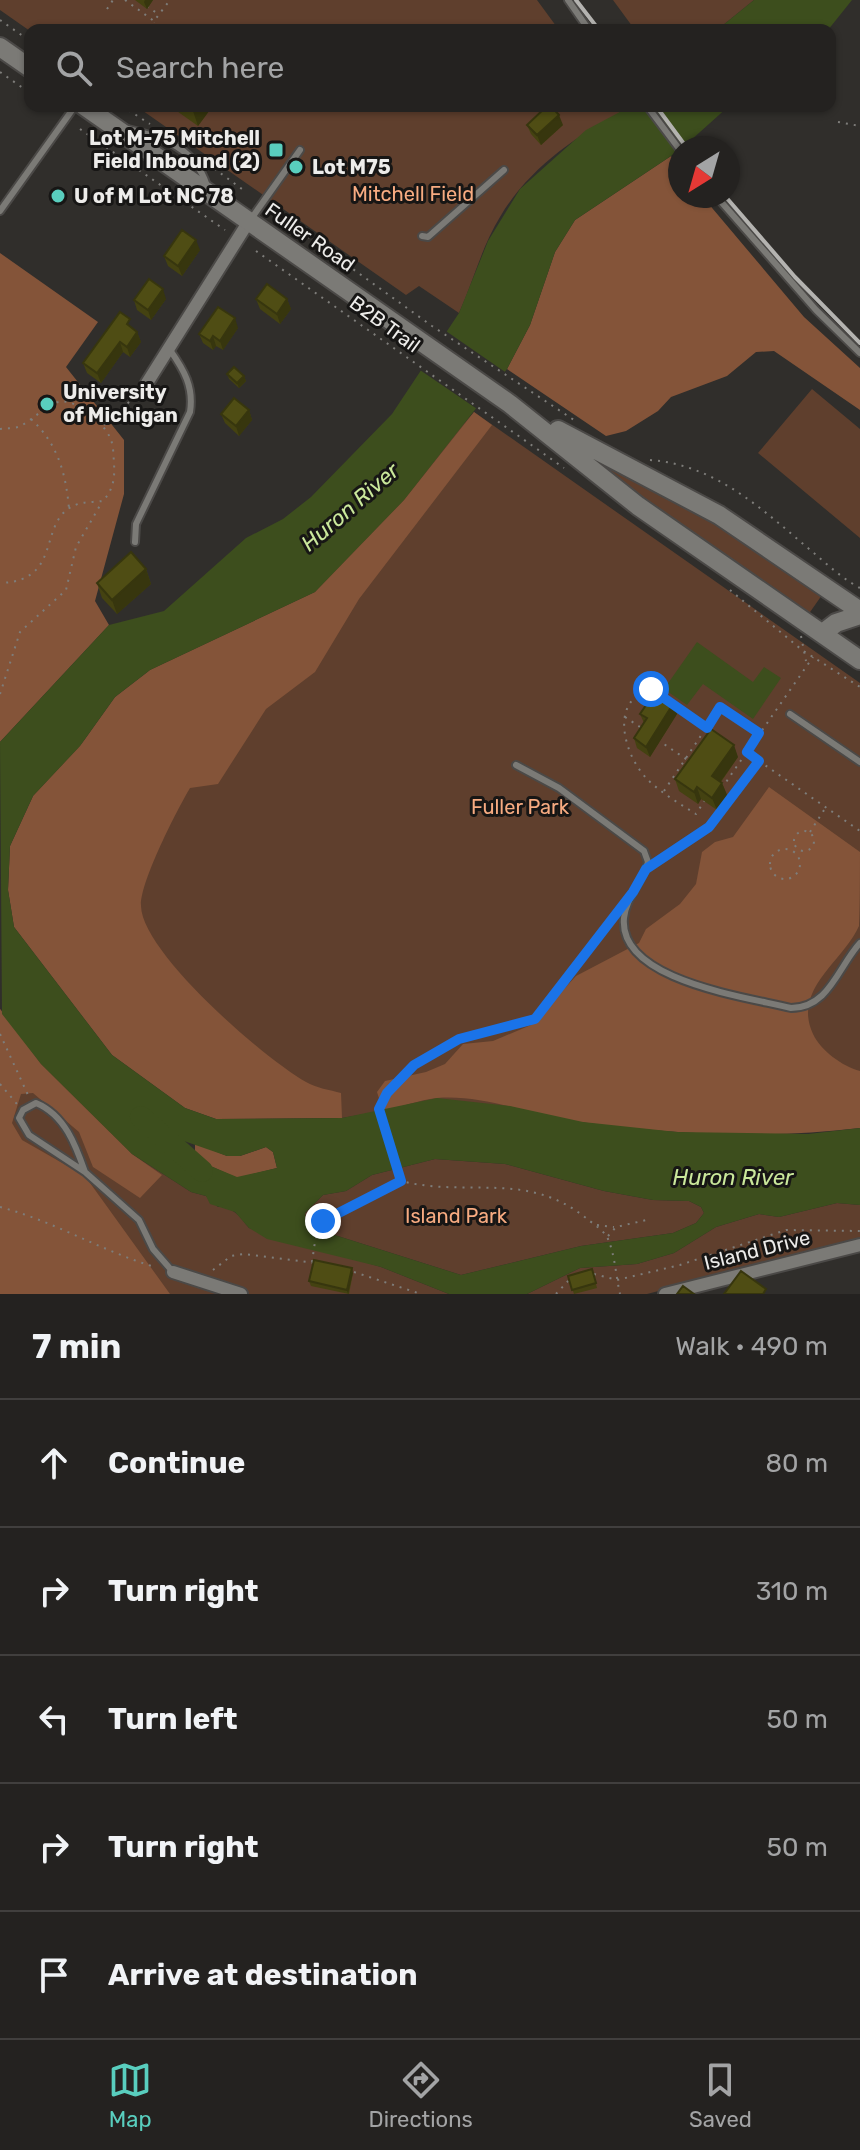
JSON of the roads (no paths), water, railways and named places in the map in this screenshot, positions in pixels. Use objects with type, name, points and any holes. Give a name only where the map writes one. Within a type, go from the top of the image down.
[{"type":"main road","points":[[0,47],[24,64]]},
{"type":"main road","name":"Fuller Road","points":[[92,112],[510,404],[638,506],[860,660]]},
{"type":"main road","name":"Fuller Road","points":[[510,404],[719,515],[860,613]]},
{"type":"main road","points":[[823,633],[836,623],[860,613]]},
{"type":"street","points":[[147,383],[249,221]]},
{"type":"street","name":"Island Drive","points":[[665,1294],[860,1245]]},
{"type":"street","points":[[173,1272],[241,1294]]},
{"type":"lane","points":[[568,0],[585,24]]},
{"type":"lane","points":[[0,211],[71,112]]},
{"type":"lane","points":[[652,112],[670,136]]},
{"type":"lane","points":[[249,221],[300,150]]},
{"type":"lane","points":[[422,236],[428,237],[504,170]]},
{"type":"lane","points":[[727,208],[816,310],[860,353]]},
{"type":"lane","points":[[135,542],[136,524],[190,412],[193,394],[168,348]]},
{"type":"lane","points":[[790,714],[860,762]]},
{"type":"lane","points":[[516,765],[559,788],[637,844],[647,858],[646,869],[633,892],[624,919],[626,936],[649,962],[685,982],[791,1008],[807,1008],[818,1000],[860,943]]},
{"type":"lane","points":[[646,869],[709,827],[717,817]]},
{"type":"lane","points":[[85,1172],[73,1138],[51,1111],[32,1104],[23,1110],[19,1118],[29,1135],[85,1172],[139,1220],[153,1249],[173,1272]]},
{"type":"water","points":[[754,0],[852,0],[833,24],[724,24]]},
{"type":"water","name":"Huron River","points":[[620,112],[722,112],[696,136],[668,136],[668,158],[575,220],[555,252],[530,325],[507,369],[404,500],[315,592],[150,670],[115,697],[80,746],[33,796],[10,846],[8,890],[14,927],[112,1055],[185,1108],[216,1119],[342,1118],[437,1098],[510,1106],[583,1122],[677,1132],[808,1134],[860,1128],[860,1205],[837,1203],[779,1217],[759,1214],[716,1227],[674,1253],[637,1264],[580,1268],[527,1294],[449,1294],[381,1267],[267,1239],[249,1228],[235,1212],[210,1204],[206,1196],[191,1192],[132,1154],[41,1064],[2,1014],[0,742],[109,625],[164,611],[246,538],[283,519],[311,497],[392,414],[459,313],[488,241],[520,189],[586,130]],"holes":[[[161,1133],[227,1156],[240,1156],[266,1147],[273,1152],[277,1168],[237,1177],[172,1150]],[[435,1159],[505,1164],[604,1191],[653,1200],[689,1201],[701,1207],[704,1213],[696,1223],[673,1233],[581,1246],[461,1275],[306,1226],[305,1213],[323,1195],[346,1191],[372,1175]]]},
{"type":"water","points":[[697,642],[753,682],[764,667],[781,678],[753,719],[703,684],[687,705],[664,689]]},
{"type":"waterway","name":"Huron River","points":[[141,1117],[202,1171]]},
{"type":"railway","points":[[576,0],[594,24]]},
{"type":"railway","points":[[660,112],[678,136]]},
{"type":"railway","points":[[735,208],[795,277],[860,343]]},
{"type":"place","name":"Lot M-75 Mitchell Field Inbound (2)","points":[[276,150]]},
{"type":"place","name":"Lot M75","points":[[296,167]]},
{"type":"place","name":"U of M Lot NC 78","points":[[58,196]]},
{"type":"place","name":"University of Michigan","points":[[47,404]]},
{"type":"park label","name":"Mitchell Field","points":[[413,194]]},
{"type":"park label","name":"Fuller Park","points":[[520,807]]},
{"type":"park label","name":"Island Park","points":[[456,1216]]}]
